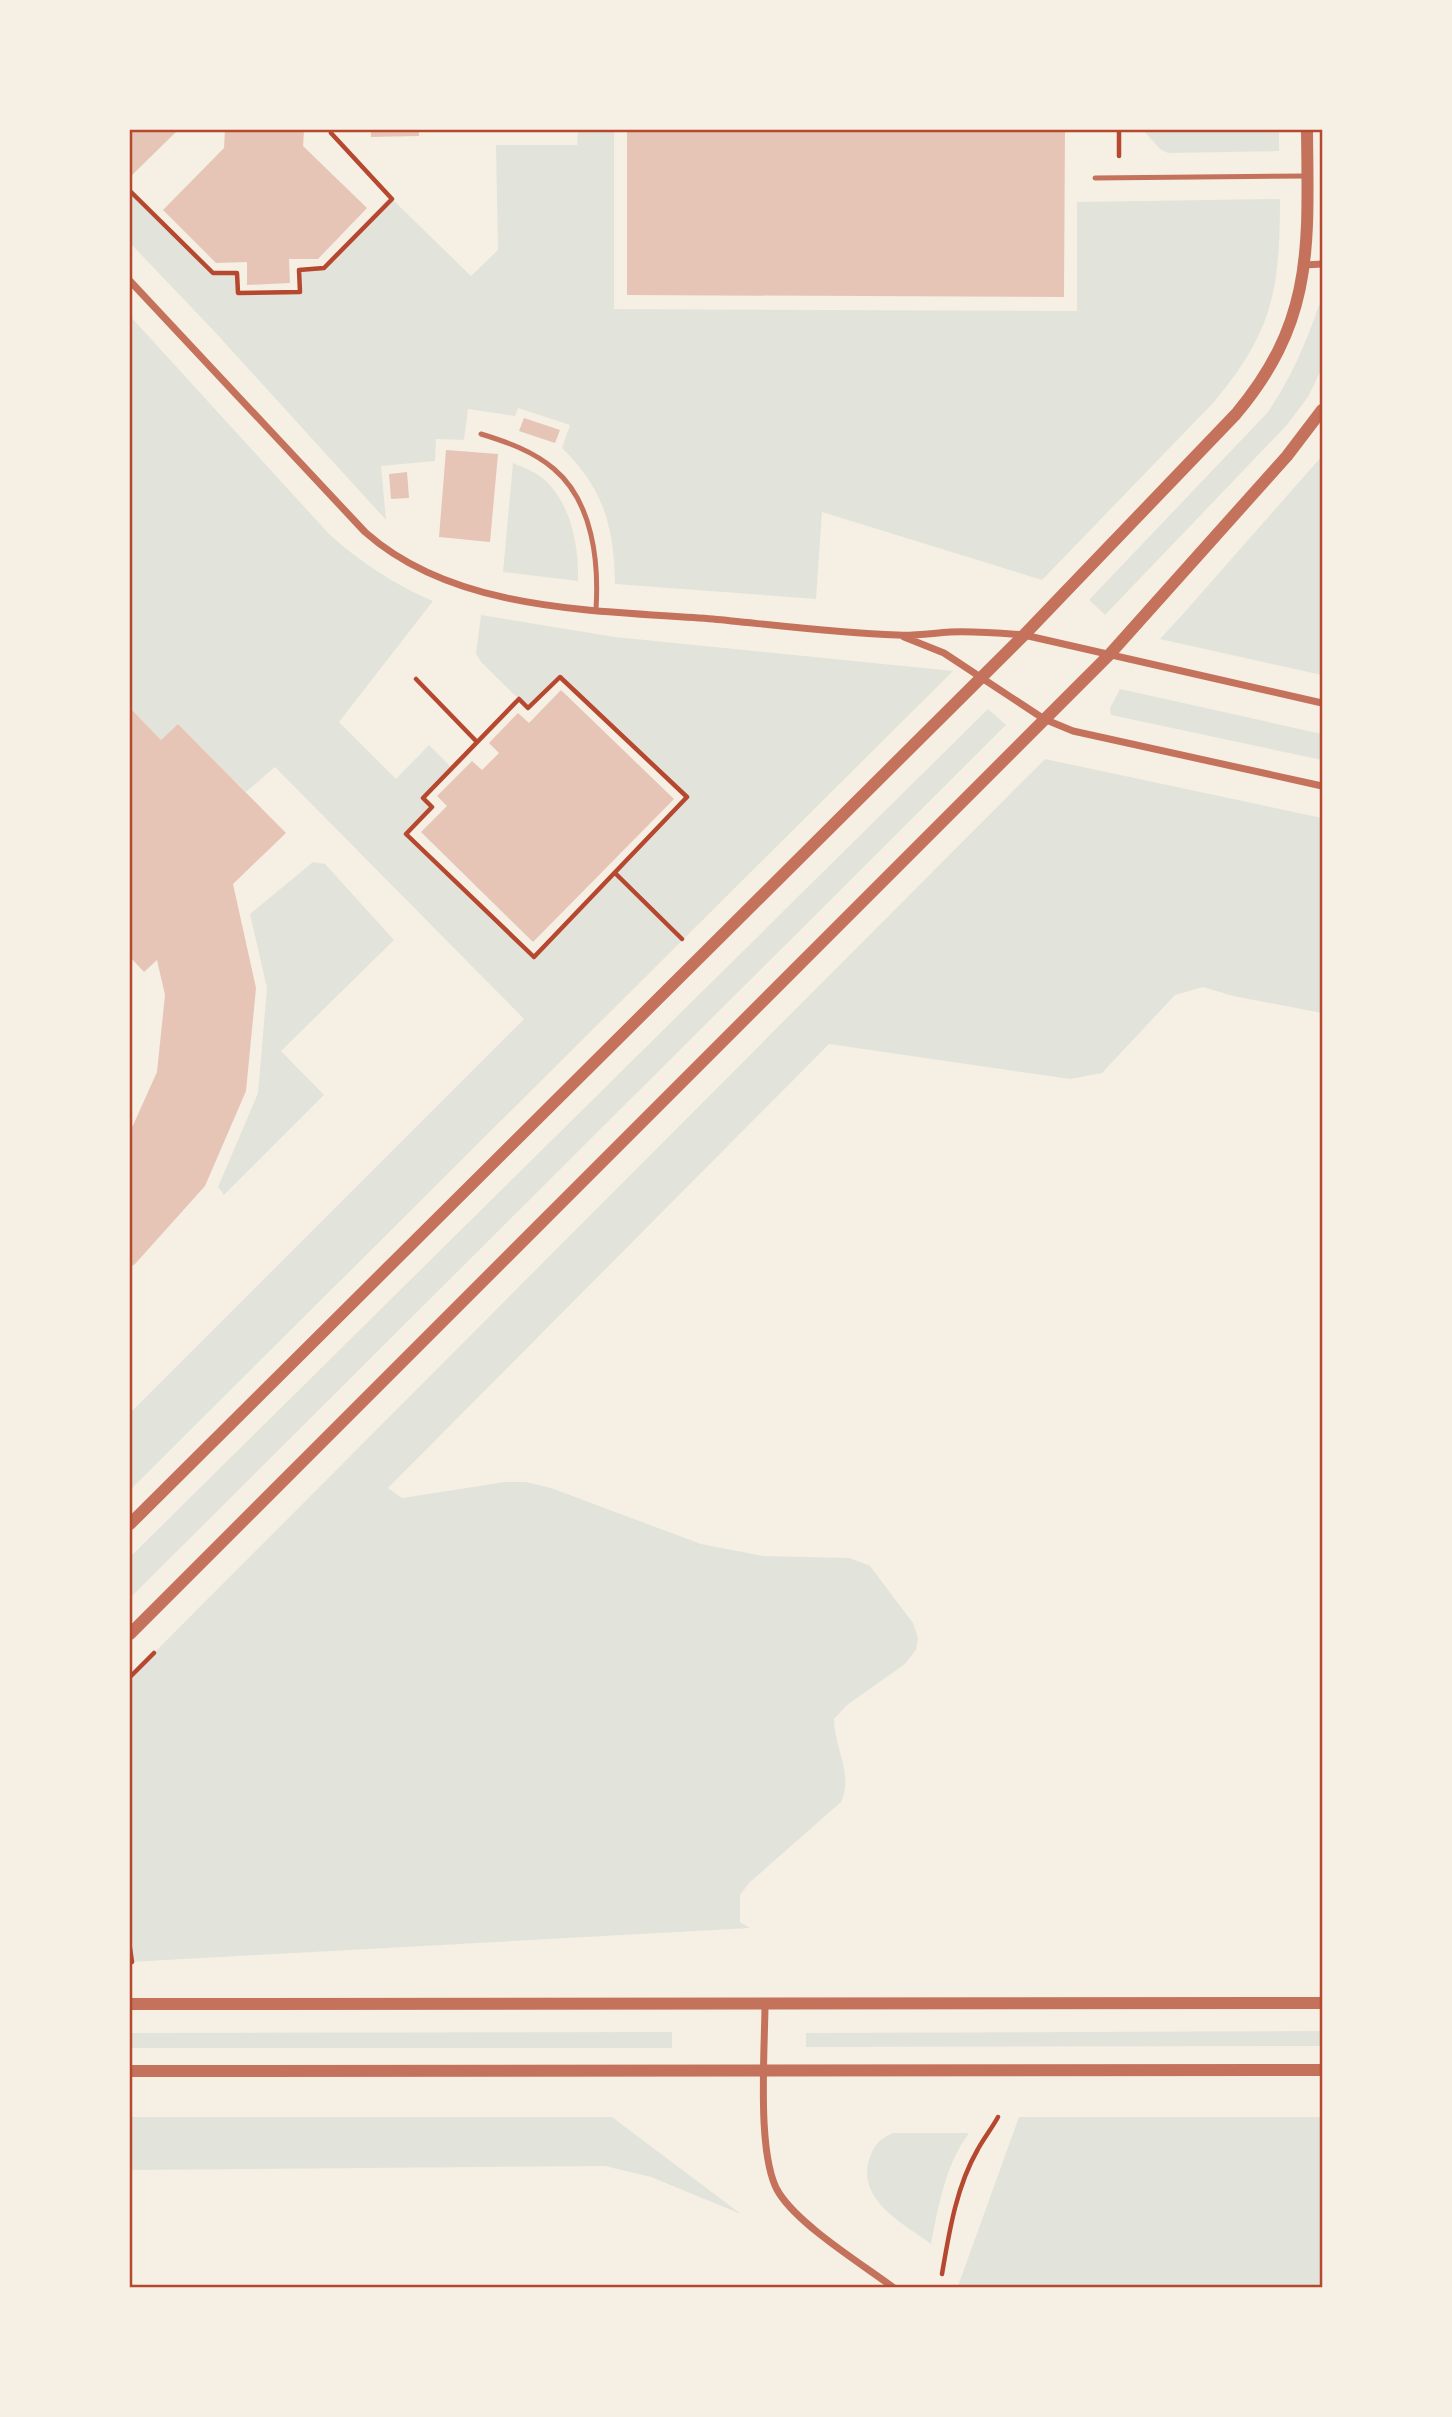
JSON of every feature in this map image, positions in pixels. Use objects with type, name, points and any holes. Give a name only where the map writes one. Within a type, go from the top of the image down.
[{"type":"street","points":[[130,1524],[982,678],[1237,414],[1279,353],[1299,297],[1305,265],[1307,130]]},
{"type":"street","points":[[1305,265],[1322,264]]},
{"type":"street","points":[[130,281],[348,515],[381,546],[434,576],[494,596],[596,610],[900,635],[991,632],[1024,635],[1322,703]]},
{"type":"street","points":[[130,1634],[1109,655],[1299,442],[1322,410]]},
{"type":"street","points":[[900,635],[944,653],[1044,719],[1073,731],[1322,786]]},
{"type":"street","points":[[765,2003],[766,2149],[772,2181],[790,2208],[894,2287]]},
{"type":"street","points":[[130,2004],[1322,2003]]},
{"type":"street","points":[[130,2071],[1322,2070]]},
{"type":"lane","points":[[1095,178],[1307,176]]},
{"type":"lane","points":[[481,434],[510,443],[532,454],[566,480],[577,498],[593,544],[597,583],[596,610]]},
{"type":"path","points":[[130,191],[212,273],[237,273],[238,293],[300,292],[299,270],[324,268],[392,199],[331,133]]},
{"type":"path","points":[[560,677],[687,797],[534,957],[406,834],[432,807],[423,798],[477,742],[519,699],[528,708],[560,677]]},
{"type":"path","points":[[416,679],[477,742]]},
{"type":"path","points":[[615,873],[682,940],[692,930]]},
{"type":"path","points":[[130,1948],[132,1962]]},
{"type":"path","points":[[942,2274],[950,2224],[962,2185],[976,2151],[998,2117]]},
{"type":"shaded area","points":[[578,130],[614,130],[614,309],[1077,311],[1077,202],[1280,199],[1275,284],[1261,331],[1233,378],[1213,403],[1042,580],[822,512],[816,599],[615,584],[612,544],[604,510],[588,479],[562,448],[570,425],[518,408],[515,416],[468,409],[464,440],[436,439],[435,461],[381,466],[386,520],[130,243],[130,191],[212,273],[237,273],[238,293],[300,292],[299,270],[325,268],[392,199],[471,276],[498,250],[496,145],[577,145]]},
{"type":"shaded area","points":[[1143,130],[1279,130],[1279,151],[1168,153],[1160,149]]},
{"type":"shaded area","points":[[1319,305],[1322,305],[1322,368],[1308,397],[1286,426],[1105,615],[1089,600],[1268,412],[1297,360]]},
{"type":"shaded area","points":[[130,316],[329,534],[378,572],[433,601],[339,722],[396,779],[429,745],[452,768],[423,797],[432,807],[406,834],[534,957],[687,797],[561,677],[528,708],[476,654],[481,615],[615,637],[953,671],[130,1490],[130,1413],[524,1019],[275,767],[246,792],[178,724],[161,740],[130,708]]},
{"type":"shaded area","points":[[1322,456],[1322,675],[1160,639],[1183,614]]},
{"type":"shaded area","points":[[513,463],[543,479],[563,503],[575,542],[578,581],[503,572]]},
{"type":"shaded area","points":[[1120,689],[1322,734],[1322,760],[1111,715],[1110,708]]},
{"type":"shaded area","points":[[988,709],[1006,725],[130,1598],[130,1557]]},
{"type":"shaded area","points":[[1045,759],[1322,818],[1322,1013],[1233,996],[1203,987],[1175,995],[1102,1073],[1070,1079],[829,1044],[388,1488],[402,1498],[505,1482],[526,1482],[551,1488],[701,1544],[763,1556],[850,1558],[870,1566],[913,1623],[918,1638],[916,1650],[905,1664],[847,1705],[834,1719],[845,1782],[841,1802],[749,1883],[740,1895],[740,1922],[750,1928],[130,1962],[130,1677]]},
{"type":"shaded area","points":[[313,862],[325,864],[394,940],[281,1051],[324,1095],[224,1195],[218,1187],[258,1093],[267,988],[250,914]]},
{"type":"shaded area","points":[[1322,2031],[1322,2046],[806,2047],[806,2033]]},
{"type":"shaded area","points":[[672,2032],[672,2048],[130,2048],[130,2033]]},
{"type":"shaded area","points":[[130,2117],[612,2117],[741,2214],[651,2177],[605,2166],[130,2170]]},
{"type":"shaded area","points":[[1019,2117],[1322,2117],[1322,2287],[959,2287]]},
{"type":"shaded area","points":[[893,2133],[969,2133],[949,2172],[931,2244],[885,2210],[870,2188],[867,2175],[871,2155],[878,2143]]},
{"type":"building","points":[[130,130],[178,130],[130,177]]},
{"type":"building","points":[[225,130],[304,130],[303,146],[367,208],[318,259],[289,259],[290,283],[247,285],[247,262],[216,263],[163,210],[224,148]]},
{"type":"building","points":[[371,130],[419,130],[419,136],[371,137]]},
{"type":"building","points":[[627,130],[1065,130],[1064,297],[627,295]]},
{"type":"building","points":[[524,418],[560,430],[555,443],[519,431]]},
{"type":"building","points":[[446,450],[498,454],[490,542],[439,537]]},
{"type":"building","points":[[407,472],[409,498],[391,499],[389,474]]},
{"type":"building","points":[[561,690],[674,799],[533,942],[421,832],[447,806],[437,796],[472,761],[482,770],[499,753],[489,743],[518,713],[529,723]]},
{"type":"building","points":[[130,708],[161,740],[178,724],[286,833],[233,884],[256,988],[246,1091],[205,1186],[130,1267],[130,1132],[157,1072],[165,995],[157,960],[144,972],[130,957]]}]
